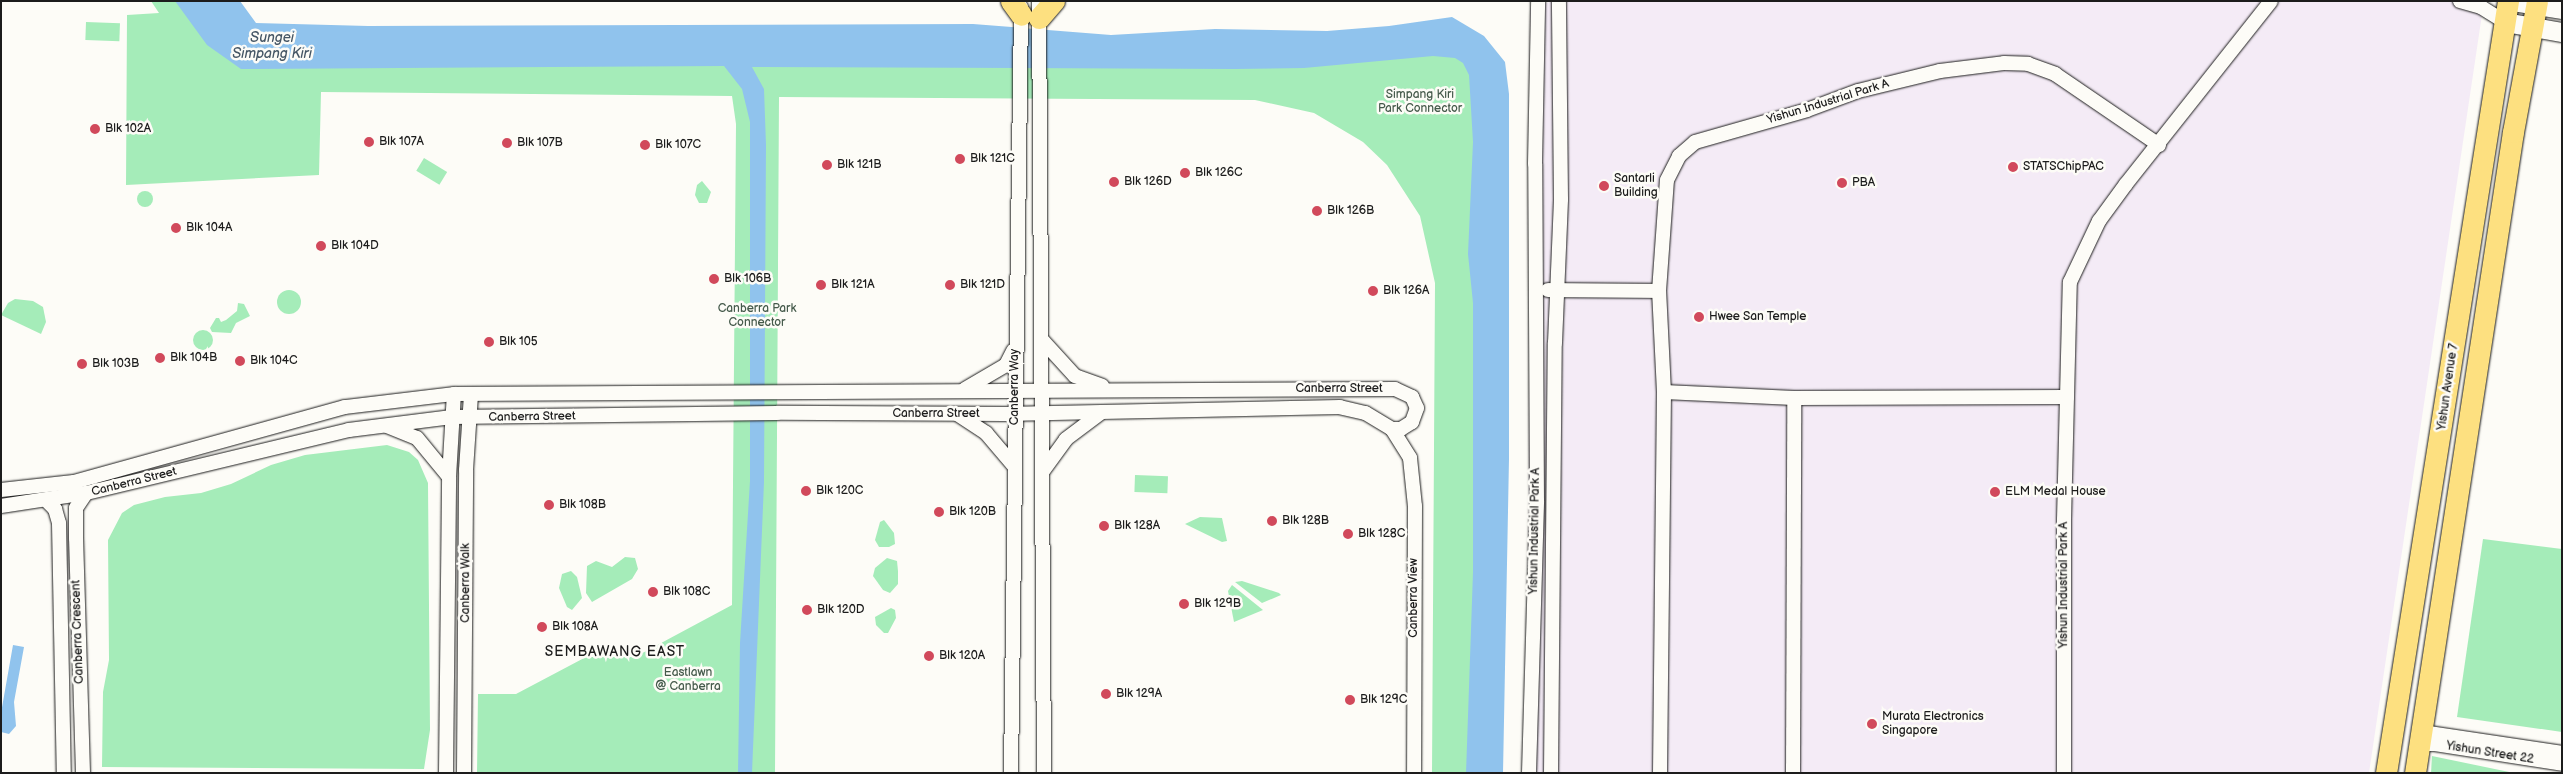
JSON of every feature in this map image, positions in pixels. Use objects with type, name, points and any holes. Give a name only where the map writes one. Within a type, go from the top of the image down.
[{"type":"main road","points":[[1027,11],[1054,1]]},
{"type":"main road","points":[[2513,1],[2536,3],[2562,9]]},
{"type":"main road","name":"Yishun Avenue 7","points":[[2415,773],[2513,132],[2536,3]]},
{"type":"main road","points":[[2506,8],[2532,28],[2562,32]]},
{"type":"main road","name":"Yishun Avenue 7","points":[[2386,773],[2506,8]]},
{"type":"main road","points":[[2487,129],[2513,132]]},
{"type":"main road","points":[[2390,751],[2407,734],[2420,740]]},
{"type":"street","name":"Yishun Industrial Park A","points":[[1530,773],[1537,501],[1538,1]]},
{"type":"street","name":"Yishun Industrial Park A","points":[[1551,773],[1556,290],[1561,199],[1559,1]]},
{"type":"street","name":"Yishun Industrial Park A","points":[[2064,773],[2067,397],[2070,282],[2099,221],[2270,1]]},
{"type":"street","points":[[2460,1],[2481,7],[2506,8]]},
{"type":"street","points":[[2481,7],[2506,8]]},
{"type":"street","name":"Canberra Way","points":[[1011,773],[1014,389],[1020,76],[1027,11]]},
{"type":"street","points":[[1027,11],[1040,77],[1044,773]]},
{"type":"street","name":"Yishun Industrial Park A","points":[[1660,773],[1664,392],[1660,291],[1666,180],[1678,156],[1694,142],[1807,110],[1858,91],[1940,71],[2004,63],[2028,64],[2055,74],[2159,145]]},
{"type":"street","points":[[1536,290],[1660,291]]},
{"type":"street","points":[[1043,341],[1075,376],[1108,389]]},
{"type":"street","points":[[962,390],[1006,365],[1015,343]]},
{"type":"street","name":"Canberra Street","points":[[1,490],[78,490],[349,430],[384,424],[452,417],[736,413],[1014,414],[1340,407],[1366,413],[1392,429],[1401,428],[1412,422],[1417,408],[1412,397],[1395,389],[1014,389],[738,394],[454,394],[346,407],[78,490],[46,500],[1,506]]},
{"type":"street","points":[[1664,392],[1794,398],[2067,397]]},
{"type":"street","name":"Canberra Walk","points":[[446,773],[449,477],[454,394]]},
{"type":"street","name":"Canberra Walk","points":[[464,773],[469,418],[471,394]]},
{"type":"street","points":[[1792,773],[1794,398]]},
{"type":"street","points":[[1042,472],[1066,439],[1102,412]]},
{"type":"street","points":[[957,414],[986,433],[1014,466]]},
{"type":"street","points":[[384,424],[417,438],[449,477]]},
{"type":"street","name":"Canberra View","points":[[1392,429],[1410,458],[1415,506],[1414,773]]},
{"type":"street","name":"Canberra Crescent","points":[[78,490],[76,538],[82,773]]},
{"type":"street","name":"Canberra Crescent","points":[[46,500],[55,509],[59,522],[64,773]]},
{"type":"street","name":"Yishun Street 22","points":[[2420,740],[2562,753]]},
{"type":"street","name":"Yishun Street 22","points":[[2420,740],[2425,744],[2562,764]]},
{"type":"shaded area","points":[[1553,1],[2484,1],[2369,773],[1528,773],[1530,8]]},
{"type":"green space","points":[[151,1],[204,1],[268,49],[1444,32],[1489,69],[1484,773],[1432,773],[1435,283],[1420,216],[1387,165],[1363,142],[1314,113],[1255,100],[779,97],[775,773],[477,773],[478,694],[516,694],[586,657],[635,657],[732,605],[736,124],[732,96],[321,92],[319,175],[126,185],[127,15],[159,13]]},
{"type":"green space","points":[[86,22],[120,23],[119,41],[85,40]]},
{"type":"green space","points":[[424,158],[447,172],[439,185],[416,171]]},
{"type":"green space","points":[[702,181],[711,192],[707,203],[699,203],[695,195],[697,185]]},
{"type":"green space","points":[[145,191],[153,199],[145,207],[137,199]]},
{"type":"green space","points":[[289,290],[297,294],[301,302],[297,310],[289,314],[281,310],[277,302],[281,294]]},
{"type":"green space","points":[[15,299],[33,301],[43,307],[46,322],[41,334],[1,315],[8,303]]},
{"type":"green space","points":[[238,303],[244,304],[250,316],[236,323],[231,333],[212,332],[210,328],[216,318],[219,318],[221,322],[226,320],[237,311]]},
{"type":"green space","points":[[203,330],[210,333],[213,340],[210,347],[203,350],[196,347],[193,340],[196,333]]},
{"type":"green space","points":[[387,445],[409,452],[418,460],[428,483],[430,730],[424,769],[102,767],[103,692],[109,660],[108,540],[122,513],[134,505],[165,497],[201,493],[231,484],[271,465],[305,455]]},
{"type":"green space","points":[[1135,475],[1168,476],[1167,493],[1134,492]]},
{"type":"green space","points":[[1200,517],[1222,518],[1227,541],[1222,542],[1185,524]]},
{"type":"green space","points":[[884,520],[894,533],[895,544],[889,547],[879,547],[875,540],[880,522]]},
{"type":"green space","points":[[2483,539],[2562,549],[2562,732],[2457,717]]},
{"type":"green space","points":[[625,557],[635,558],[638,569],[632,579],[592,602],[586,593],[587,566],[596,561],[612,567]]},
{"type":"green space","points":[[887,558],[897,561],[898,571],[898,584],[890,593],[883,590],[873,576],[875,568]]},
{"type":"green space","points":[[571,571],[577,577],[582,598],[572,610],[567,607],[559,588],[562,574]]},
{"type":"green space","points":[[1242,581],[1281,595],[1262,603],[1235,582]]},
{"type":"green space","points":[[1232,585],[1263,610],[1234,622],[1228,591]]},
{"type":"green space","points":[[891,608],[895,610],[896,618],[888,633],[884,633],[876,625],[875,617]]},
{"type":"green space","points":[[2432,756],[2514,773],[2431,773]]},
{"type":"water","name":"Sungei Simpang Kiri","points":[[175,1],[240,1],[256,23],[368,26],[973,24],[1111,35],[1215,29],[1327,31],[1389,26],[1452,17],[1484,36],[1505,62],[1509,94],[1509,459],[1503,773],[1466,773],[1473,572],[1473,303],[1468,254],[1473,142],[1469,75],[1463,63],[1455,58],[1433,56],[1304,68],[1235,69],[752,67],[764,89],[766,145],[764,482],[752,773],[738,773],[740,643],[750,481],[750,122],[742,89],[724,66],[241,69],[207,45]]},
{"type":"water","points":[[13,645],[24,647],[14,702],[16,726],[9,734],[1,732],[1,713]]},
{"type":"place","name":"Blk 102A","points":[[95,129]]},
{"type":"place","name":"Blk 107A","points":[[369,142]]},
{"type":"place","name":"Blk 107B","points":[[507,143]]},
{"type":"place","name":"Blk 107C","points":[[645,145]]},
{"type":"place","name":"Blk 121C","points":[[960,159]]},
{"type":"place","name":"Blk 121B","points":[[827,165]]},
{"type":"place","name":"STATSChipPAC","points":[[2013,167]]},
{"type":"place","name":"Blk 126C","points":[[1185,173]]},
{"type":"place","name":"Blk 126D","points":[[1114,182]]},
{"type":"place","name":"PBA","points":[[1842,183]]},
{"type":"place","name":"Santarli Building","points":[[1604,186]]},
{"type":"place","name":"Blk 126B","points":[[1317,211]]},
{"type":"place","name":"Blk 104A","points":[[176,228]]},
{"type":"place","name":"Blk 104D","points":[[321,246]]},
{"type":"place","name":"Blk 106B","points":[[714,279]]},
{"type":"place","name":"Blk 121A","points":[[821,285]]},
{"type":"place","name":"Blk 121D","points":[[950,285]]},
{"type":"place","name":"Blk 126A","points":[[1373,291]]},
{"type":"place","name":"Hwee San Temple","points":[[1699,317]]},
{"type":"place","name":"Blk 105","points":[[489,342]]},
{"type":"place","name":"Blk 104B","points":[[160,358]]},
{"type":"place","name":"Blk 104C","points":[[240,361]]},
{"type":"place","name":"Blk 103B","points":[[82,364]]},
{"type":"place","name":"Blk 120C","points":[[806,491]]},
{"type":"place","name":"ELM Medal House","points":[[1995,492]]},
{"type":"place","name":"Blk 108B","points":[[549,505]]},
{"type":"place","name":"Blk 120B","points":[[939,512]]},
{"type":"place","name":"Blk 128B","points":[[1272,521]]},
{"type":"place","name":"Blk 128A","points":[[1104,526]]},
{"type":"place","name":"Blk 128C","points":[[1348,534]]},
{"type":"place","name":"Blk 108C","points":[[653,592]]},
{"type":"place","name":"Blk 129B","points":[[1184,604]]},
{"type":"place","name":"Blk 120D","points":[[807,610]]},
{"type":"place","name":"Blk 108A","points":[[542,627]]},
{"type":"place","name":"Blk 120A","points":[[929,656]]},
{"type":"place","name":"Blk 129A","points":[[1106,694]]},
{"type":"place","name":"Blk 129C","points":[[1350,700]]},
{"type":"place","name":"Murata Electronics Singapore","points":[[1872,724]]},
{"type":"district","name":"SEMBAWANG EAST","points":[[615,652]]},
{"type":"park label","name":"Simpang Kiri Park Connector","points":[[1420,102]]},
{"type":"park label","name":"Canberra Park Connector","points":[[757,316]]},
{"type":"park label","name":"Eastlawn @ Canberra","points":[[688,680]]}]
